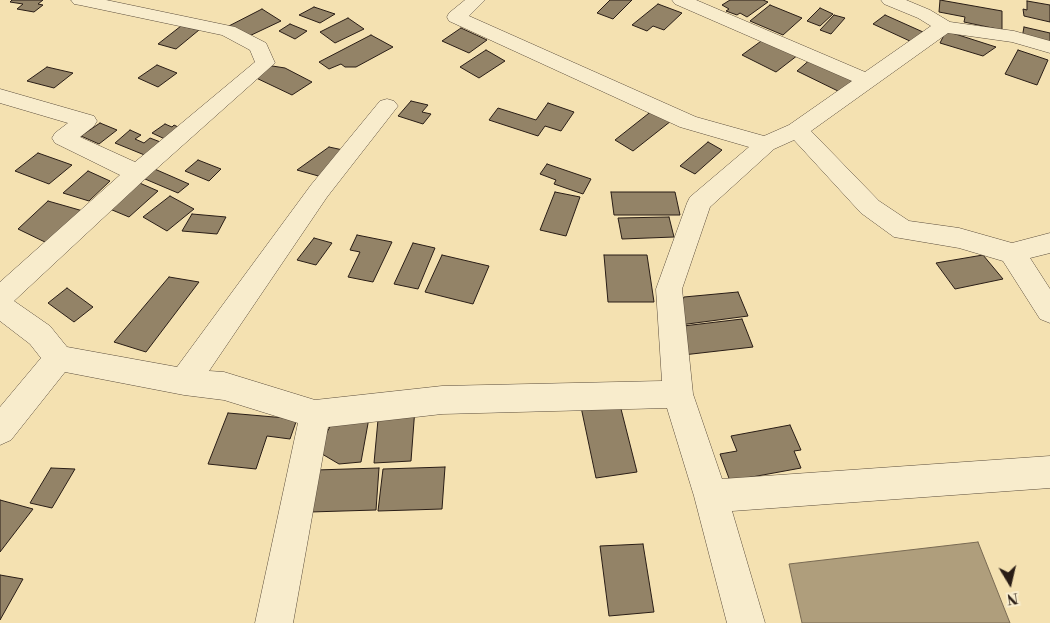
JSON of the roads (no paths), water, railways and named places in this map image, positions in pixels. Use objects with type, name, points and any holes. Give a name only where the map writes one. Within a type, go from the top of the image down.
[{"type":"street","points":[[0,298],[137,172],[265,63],[259,47],[228,31],[80,0]]},
{"type":"street","points":[[476,0],[456,16],[688,122],[766,144]]},
{"type":"street","points":[[681,0],[866,80]]},
{"type":"street","points":[[890,0],[1050,47]]},
{"type":"street","points":[[746,623],[711,496],[678,394],[669,289],[699,203],[766,144],[797,130],[938,30],[933,14]]},
{"type":"street","points":[[0,96],[86,122],[63,138],[137,172]]},
{"type":"street","points":[[184,382],[320,191],[387,106]]},
{"type":"street","points":[[797,130],[870,207],[903,230],[958,238],[1012,253],[1050,243]]},
{"type":"street","points":[[1012,253],[1050,310]]},
{"type":"street","points":[[0,306],[40,335],[60,358],[184,382],[224,386],[315,414],[442,400],[678,394]]},
{"type":"street","points":[[0,430],[60,358]]},
{"type":"street","points":[[274,623],[315,414]]},
{"type":"street","points":[[711,496],[1050,472]]}]
